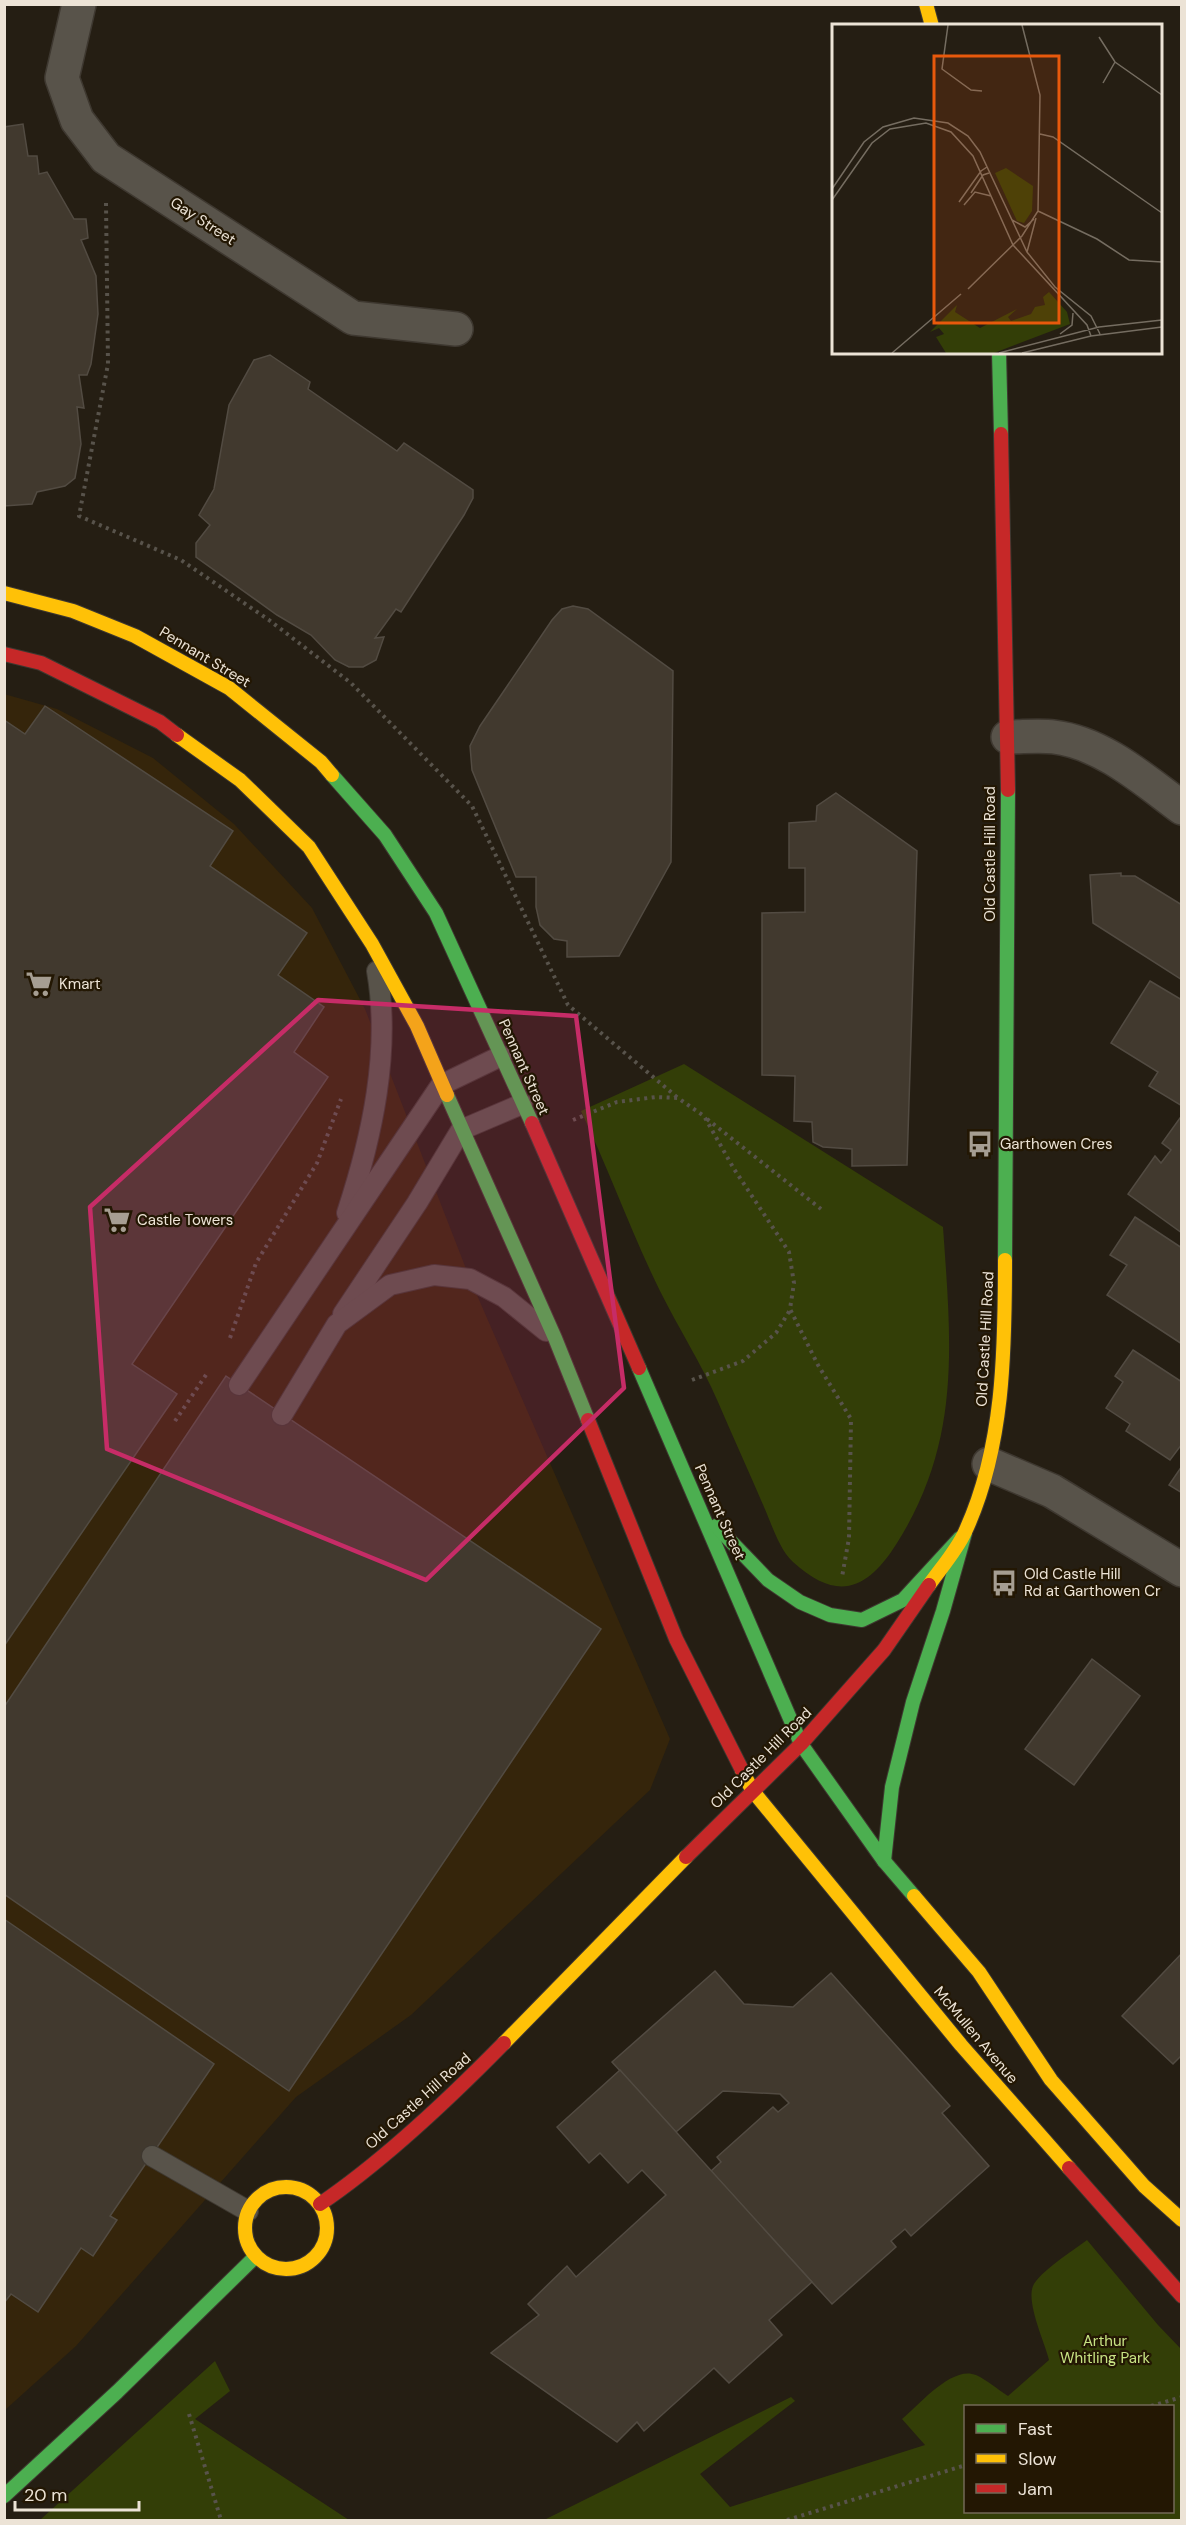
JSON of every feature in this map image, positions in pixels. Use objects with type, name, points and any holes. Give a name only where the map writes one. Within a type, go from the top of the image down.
[{"type":"main road","points":[[926,4],[931,24]]},
{"type":"main road","name":"Old Castle Hill Road","points":[[320,2204],[353,2182],[470,2078],[752,1790],[801,1744],[884,1650],[965,1533],[989,1464],[1001,1384],[1005,1310],[1008,737],[999,354]]},
{"type":"main road","name":"Pennant Street","points":[[4,593],[73,611],[135,636],[229,688],[321,762],[385,835],[436,913],[702,1512],[801,1744]]},
{"type":"main road","points":[[4,654],[42,663],[160,722],[240,780],[309,847],[372,944],[417,1026],[441,1085],[555,1338],[676,1639],[752,1790]]},
{"type":"main road","points":[[702,1512],[768,1580],[800,1602],[830,1615],[862,1620],[903,1600],[965,1533]]},
{"type":"main road","points":[[884,1861],[892,1787],[912,1702],[943,1611],[965,1533]]},
{"type":"main road","name":"McMullen Avenue","points":[[801,1744],[884,1861],[979,1972],[1051,2080],[1144,2186],[1182,2220]]},
{"type":"main road","name":"McMullen Avenue","points":[[752,1790],[961,2045],[1182,2296]]},
{"type":"main road","points":[[276,2187],[300,2188],[320,2204],[326,2216],[327,2229],[324,2243],[317,2254],[306,2263],[294,2268],[267,2265],[248,2247],[244,2235],[248,2211],[259,2196],[276,2187]]},
{"type":"main road","points":[[4,2496],[117,2392],[256,2256]]},
{"type":"street","name":"Gay Street","points":[[79,4],[62,78],[77,120],[106,158],[353,318],[456,329]]},
{"type":"street","points":[[1008,737],[1054,737],[1085,744],[1126,767],[1182,808]]},
{"type":"street","points":[[989,1464],[1052,1491],[1182,1570]]},
{"type":"lane","points":[[338,1241],[362,1168],[381,1067],[382,1000],[372,944]]},
{"type":"lane","points":[[239,1385],[441,1085],[501,1056]]},
{"type":"lane","points":[[282,1415],[337,1324],[417,1203],[461,1130],[522,1104]]},
{"type":"lane","points":[[337,1324],[390,1286],[434,1275],[470,1279],[504,1297],[555,1338]]},
{"type":"lane","points":[[152,2156],[248,2211]]},
{"type":"path","points":[[106,158],[108,364],[79,516],[181,560],[269,620],[351,683],[471,806],[568,1005],[678,1098],[821,1209]]},
{"type":"path","points":[[228,1344],[256,1263],[317,1163],[344,1091]]},
{"type":"path","points":[[567,1123],[617,1102],[656,1097],[678,1098]]},
{"type":"path","points":[[692,1380],[743,1361],[776,1333],[790,1309],[794,1283],[789,1252],[734,1169],[704,1116]]},
{"type":"path","points":[[790,1309],[818,1365],[850,1419],[849,1538],[840,1587]]},
{"type":"path","points":[[175,1421],[214,1363]]},
{"type":"path","points":[[1154,2405],[1182,2397]]},
{"type":"path","points":[[189,2414],[221,2520]]},
{"type":"path","points":[[787,2520],[964,2466]]},
{"type":"highlighted area","points":[[318,1000],[576,1016],[624,1388],[426,1580],[107,1449],[90,1207]]},
{"type":"shaded area","points":[[4,694],[57,709],[153,758],[234,824],[312,908],[365,1009],[470,1279],[670,1739],[650,1790],[411,2015],[296,2097],[76,2346],[5,2410]]},
{"type":"green space","points":[[684,1064],[943,1227],[949,1351],[942,1428],[933,1466],[918,1505],[886,1559],[863,1581],[850,1586],[824,1583],[809,1575],[788,1557],[780,1544],[711,1388],[649,1269],[581,1111]]},
{"type":"green space","name":"Arthur Whitling Park","points":[[1087,2240],[1181,2349],[1181,2520],[544,2520],[791,2397],[795,2401],[700,2474],[730,2507],[925,2445],[902,2419],[936,2388],[967,2373],[976,2375],[1008,2396],[1049,2360],[1034,2312],[1032,2293],[1037,2280],[1049,2268]]},
{"type":"green space","points":[[215,2361],[230,2391],[195,2419],[349,2520],[40,2520]]},
{"type":"building","points":[[23,124],[28,156],[37,156],[39,174],[47,172],[74,219],[86,219],[88,238],[81,240],[96,276],[98,314],[91,364],[87,375],[79,375],[84,408],[77,407],[81,444],[75,478],[65,486],[37,492],[32,504],[4,506],[4,127]]},
{"type":"building","points":[[270,355],[310,382],[308,389],[397,451],[404,443],[473,490],[473,498],[464,515],[401,612],[396,609],[375,638],[384,637],[376,660],[363,667],[349,667],[335,660],[311,635],[277,615],[196,557],[196,543],[210,525],[199,515],[214,489],[229,405],[254,360]]},
{"type":"building","points":[[573,606],[588,609],[673,671],[671,862],[619,956],[567,957],[567,941],[554,939],[540,925],[536,907],[536,877],[516,877],[472,770],[470,746],[480,726],[552,620],[562,609]]},
{"type":"building","name":"Castle Towers","points":[[45,706],[233,831],[210,866],[307,933],[278,975],[324,1007],[294,1052],[328,1077],[132,1364],[177,1394],[4,1646],[4,720],[25,734]]},
{"type":"building","points":[[836,793],[917,851],[907,1165],[852,1166],[852,1149],[823,1147],[813,1142],[812,1122],[794,1121],[795,1076],[762,1075],[762,913],[805,912],[805,868],[789,868],[789,823],[816,821],[817,806]]},
{"type":"building","points":[[1121,873],[1121,876],[1135,876],[1182,905],[1182,980],[1093,923],[1090,875]]},
{"type":"building","points":[[1150,981],[1182,1000],[1182,1106],[1149,1086],[1158,1072],[1111,1043]]},
{"type":"building","points":[[1180,1118],[1182,1119],[1182,1233],[1128,1194],[1155,1156],[1161,1163],[1171,1150],[1162,1143]]},
{"type":"building","points":[[1135,1217],[1182,1248],[1182,1344],[1107,1295],[1127,1265],[1110,1255]]},
{"type":"building","points":[[1133,1350],[1182,1382],[1182,1444],[1170,1460],[1126,1431],[1130,1424],[1106,1408],[1123,1382],[1115,1376]]},
{"type":"building","points":[[226,1376],[601,1629],[289,2091],[4,1894],[4,1707]]},
{"type":"building","points":[[1182,1466],[1182,1493],[1169,1485]]},
{"type":"building","points":[[1092,1659],[1140,1696],[1074,1785],[1025,1749]]},
{"type":"building","points":[[4,1919],[214,2064],[110,2216],[117,2220],[93,2256],[81,2248],[38,2312],[11,2294],[4,2303]]},
{"type":"building","points":[[1182,1953],[1182,2055],[1173,2064],[1122,2016]]},
{"type":"building","points":[[715,1971],[744,2004],[793,2007],[831,1973],[950,2106],[942,2113],[989,2166],[911,2236],[905,2229],[891,2241],[896,2247],[832,2304],[711,2171],[721,2162],[717,2157],[773,2107],[778,2112],[789,2103],[780,2094],[723,2091],[676,2132],[612,2062]]},
{"type":"building","points":[[620,2070],[812,2282],[769,2320],[782,2335],[729,2383],[714,2368],[644,2431],[637,2422],[617,2442],[491,2353],[539,2315],[528,2304],[567,2266],[576,2277],[666,2195],[642,2170],[628,2183],[600,2153],[589,2163],[557,2127]]},
{"type":"traffic: fast","points":[[999,354],[1001,434]]},
{"type":"traffic: fast","points":[[332,775],[385,835],[436,913],[532,1123]]},
{"type":"traffic: fast","points":[[1005,1260],[1008,790]]},
{"type":"traffic: fast","points":[[447,1095],[555,1338],[588,1420]]},
{"type":"traffic: fast","points":[[639,1368],[801,1744],[884,1861],[914,1896]]},
{"type":"traffic: fast","points":[[716,1526],[768,1580],[800,1602],[830,1615],[862,1620],[903,1600],[960,1538]]},
{"type":"traffic: fast","points":[[884,1861],[892,1787],[913,1702],[943,1611],[965,1533]]},
{"type":"traffic: fast","points":[[4,2496],[117,2392],[256,2256]]},
{"type":"traffic: slow","points":[[926,4],[931,24]]},
{"type":"traffic: slow","points":[[4,593],[73,611],[135,636],[229,688],[321,762],[332,775]]},
{"type":"traffic: slow","points":[[177,735],[240,780],[309,847],[372,944],[417,1026],[447,1095]]},
{"type":"traffic: slow","points":[[929,1585],[962,1539],[978,1500],[988,1467],[995,1433],[1003,1363],[1005,1260]]},
{"type":"traffic: slow","points":[[742,1770],[752,1790],[961,2045],[1069,2168]]},
{"type":"traffic: slow","points":[[504,2043],[686,1857]]},
{"type":"traffic: slow","points":[[914,1896],[979,1972],[1051,2080],[1144,2186],[1182,2220]]},
{"type":"traffic: slow","points":[[286,2187],[302,2190],[315,2199],[324,2212],[327,2228],[324,2244],[315,2257],[302,2266],[286,2269],[270,2266],[257,2257],[248,2244],[245,2228],[248,2212],[257,2199],[270,2190],[286,2187]]},
{"type":"traffic: jam","points":[[1001,434],[1008,790]]},
{"type":"traffic: jam","points":[[4,654],[41,663],[160,722],[177,735]]},
{"type":"traffic: jam","points":[[532,1123],[639,1368]]},
{"type":"traffic: jam","points":[[588,1420],[676,1639],[742,1770]]},
{"type":"traffic: jam","points":[[686,1857],[801,1744],[884,1650],[929,1585]]},
{"type":"traffic: jam","points":[[320,2204],[416,2128],[504,2043]]},
{"type":"traffic: jam","points":[[1069,2168],[1182,2296]]},
{"type":"place","name":"Kmart","points":[[39,984]]},
{"type":"place","name":"Garthowen Cres","points":[[980,1144]]},
{"type":"place","name":"Castle Towers","points":[[117,1220]]},
{"type":"place","name":"Old Castle Hill Rd at Garthowen Cr","points":[[1004,1583]]}]
